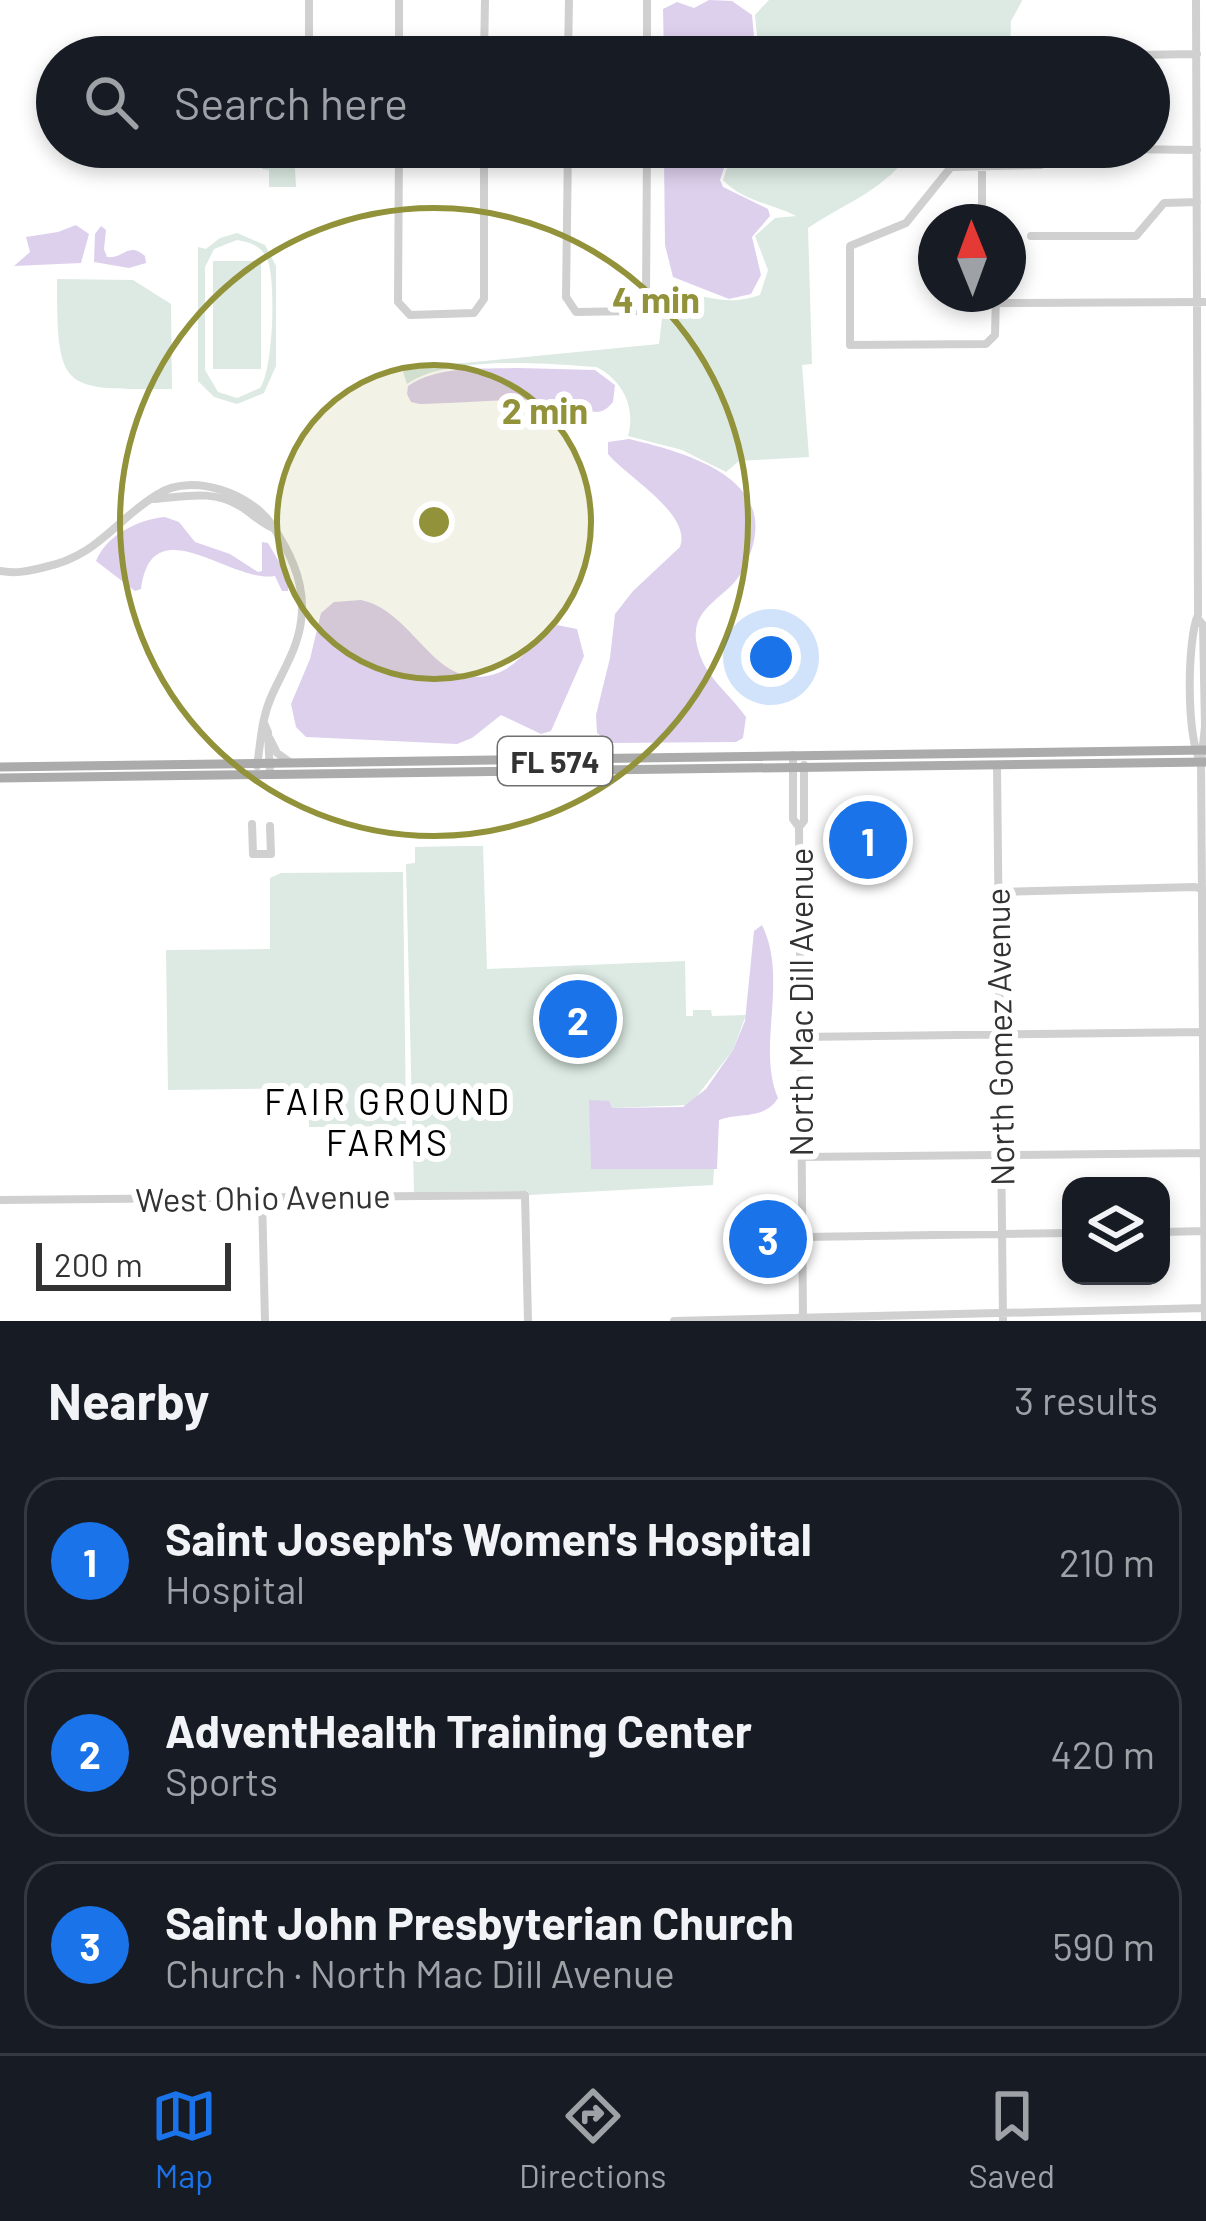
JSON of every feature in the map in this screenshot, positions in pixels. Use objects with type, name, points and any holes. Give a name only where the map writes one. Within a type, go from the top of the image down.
[{"type":"main road","name":"FL 574","points":[[0,767],[799,761],[1201,750]]},
{"type":"main road","name":"FL 574","points":[[997,758],[1203,762]]},
{"type":"main road","name":"FL 574","points":[[0,778],[251,775],[292,764],[799,761]]},
{"type":"street","points":[[309,0],[309,36]]},
{"type":"street","points":[[399,0],[399,36]]},
{"type":"street","points":[[484,36],[485,0]]},
{"type":"street","points":[[568,0],[568,36]]},
{"type":"street","points":[[647,0],[647,36]]},
{"type":"street","points":[[1196,0],[1202,76],[1198,619],[1204,640],[1205,1321]]},
{"type":"street","points":[[1170,54],[1197,54]]},
{"type":"street","points":[[1170,155],[1200,155]]},
{"type":"street","points":[[398,168],[398,302],[410,315],[474,314],[484,299],[484,168]]},
{"type":"street","points":[[568,168],[566,297],[576,312],[636,311],[646,298],[647,168]]},
{"type":"street","points":[[921,204],[949,168]]},
{"type":"street","points":[[982,168],[982,204]]},
{"type":"street","points":[[1031,236],[1136,236],[1164,203],[1198,202]]},
{"type":"street","points":[[918,208],[906,223],[850,246],[850,345],[986,344],[994,334],[995,312]]},
{"type":"street","points":[[1026,299],[1202,302]]},
{"type":"street","points":[[0,571],[14,574],[86,554],[159,492],[219,490],[256,507],[297,574],[302,614],[295,651],[263,722],[266,768]]},
{"type":"street","points":[[263,735],[292,764]]},
{"type":"street","points":[[236,764],[263,735]]},
{"type":"street","name":"North Gomez Avenue","points":[[997,758],[1003,1317]]},
{"type":"street","name":"North Mac Dill Avenue","points":[[799,761],[793,819],[799,827],[803,1319]]},
{"type":"street","points":[[252,824],[253,854],[271,854],[270,826]]},
{"type":"street","points":[[997,892],[1204,890]]},
{"type":"street","points":[[800,1037],[1205,1032]]},
{"type":"street","points":[[802,1157],[1205,1153]]},
{"type":"street","name":"West Ohio Avenue","points":[[0,1201],[525,1195],[528,1321]]},
{"type":"street","points":[[262,1197],[265,1321]]},
{"type":"street","points":[[1170,1232],[1205,1231]]},
{"type":"street","points":[[802,1237],[1062,1233]]},
{"type":"street","points":[[674,1321],[1003,1317],[1206,1308]]},
{"type":"shaded area","points":[[709,0],[732,1],[752,15],[754,36],[664,36],[663,9],[677,2],[694,8]]},
{"type":"shaded area","points":[[769,0],[1022,0],[1011,21],[1010,36],[757,36],[755,15]]},
{"type":"shaded area","points":[[295,168],[296,187],[269,187],[269,170],[262,169]]},
{"type":"shaded area","points":[[664,168],[724,168],[723,187],[768,209],[770,216],[752,237],[761,275],[751,294],[729,299],[673,277],[665,245]]},
{"type":"shaded area","points":[[727,168],[896,168],[878,185],[808,228],[812,364],[802,365],[809,457],[739,461],[726,472],[682,450],[628,436],[625,396],[614,379],[596,367],[471,365],[407,384],[401,365],[659,344],[665,294],[723,300],[760,295],[768,270],[755,236],[775,218],[796,216],[748,197],[723,180]]},
{"type":"shaded area","points":[[76,225],[89,234],[81,263],[14,266],[30,252],[26,237]]},
{"type":"shaded area","points":[[101,226],[106,230],[107,257],[134,250],[145,256],[146,263],[129,268],[94,262],[95,234]]},
{"type":"shaded area","points":[[237,233],[265,245],[276,266],[276,366],[264,393],[237,404],[214,397],[198,381],[198,247],[206,249]],"holes":[[[237,240],[260,249],[268,261],[272,288],[264,379],[260,388],[237,398],[218,392],[205,370],[205,267],[214,249]]]},
{"type":"shaded area","points":[[213,261],[261,261],[261,369],[213,369]]},
{"type":"shaded area","points":[[57,279],[133,280],[171,304],[172,389],[108,388],[73,377],[60,345]]},
{"type":"shaded area","points":[[518,368],[595,370],[615,385],[613,402],[595,412],[546,400],[420,404],[411,402],[407,394],[408,386],[433,374]]},
{"type":"shaded area","points":[[629,439],[708,465],[746,496],[755,517],[754,542],[741,573],[705,610],[696,628],[703,663],[746,717],[743,738],[736,742],[610,743],[597,733],[596,715],[615,614],[680,547],[677,522],[668,509],[608,454],[608,442]]},
{"type":"shaded area","points":[[165,517],[179,522],[195,542],[230,554],[258,572],[262,571],[262,542],[268,543],[288,577],[288,591],[282,591],[275,576],[237,570],[177,550],[160,553],[148,565],[141,589],[135,591],[96,561],[124,530]]},
{"type":"shaded area","points":[[361,600],[397,620],[442,663],[476,677],[507,669],[557,625],[577,629],[584,656],[551,731],[541,734],[501,715],[457,744],[306,737],[296,727],[291,704],[310,659],[321,613],[334,602]]},
{"type":"shaded area","points":[[483,846],[487,969],[685,961],[686,1016],[693,1016],[693,1010],[711,1010],[712,1016],[746,1015],[733,1050],[690,1105],[612,1108],[591,1169],[714,1169],[713,1185],[529,1195],[528,1191],[414,1192],[406,864],[415,863],[415,847]]},
{"type":"shaded area","points":[[403,872],[406,1126],[309,1127],[308,1088],[168,1090],[166,950],[270,949],[270,878],[281,873]]},
{"type":"shaded area","points":[[762,925],[773,968],[770,1057],[778,1098],[759,1113],[719,1120],[717,1169],[591,1169],[589,1100],[609,1101],[612,1108],[683,1107],[706,1089],[733,1050],[745,1021],[754,931]]},
{"type":"place","name":"Saint Joseph's Women's Hospital","points":[[868,840]]},
{"type":"place","name":"AdventHealth Training Center","points":[[578,1019]]},
{"type":"place","name":"Saint John Presbyterian Church","points":[[768,1239]]},
{"type":"district","name":"FAIR GROUND FARMS","points":[[388,1120]]}]
